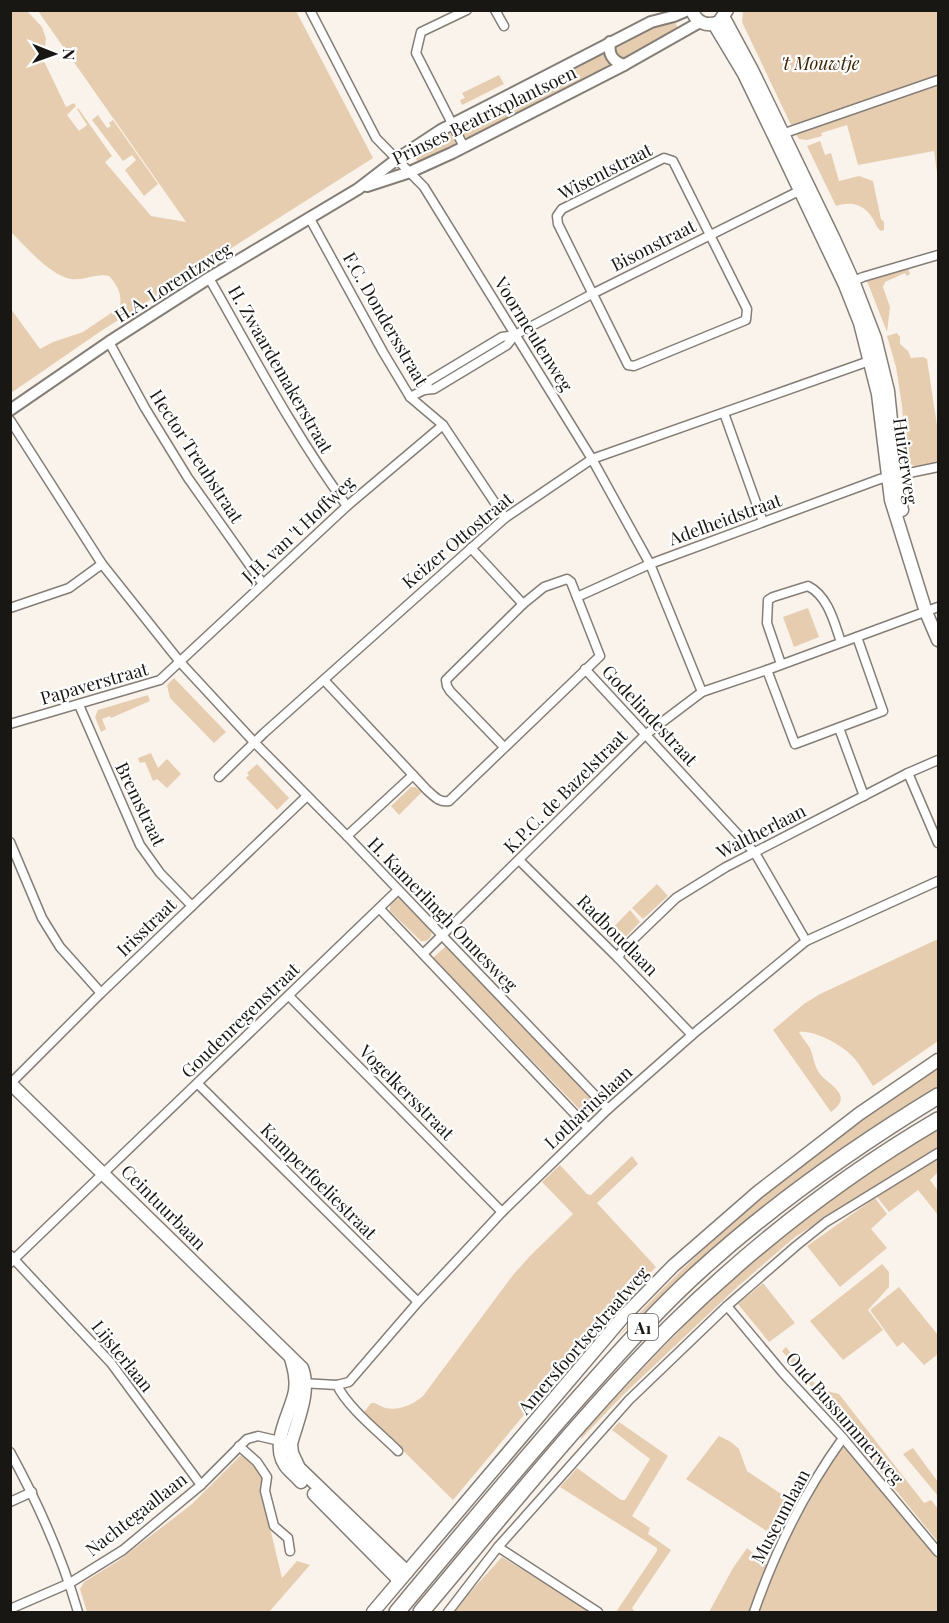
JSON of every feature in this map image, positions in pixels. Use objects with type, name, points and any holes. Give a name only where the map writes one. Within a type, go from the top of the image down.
[{"type":"highway","name":"A1","points":[[397,1612],[609,1363],[704,1267],[830,1166],[939,1096]]},
{"type":"highway","name":"A1","points":[[421,1612],[565,1442],[670,1327],[778,1232],[842,1183],[939,1120]]},
{"type":"main road","points":[[690,10],[700,22],[722,18]]},
{"type":"main road","name":"Huizerweg","points":[[722,18],[752,70],[782,134],[804,189]]},
{"type":"main road","name":"Huizerweg","points":[[722,18],[744,74],[804,189],[849,283],[860,323],[877,362],[878,394],[899,529],[934,612],[939,640]]},
{"type":"main road","name":"Amersfoortsestraatweg","points":[[373,1612],[624,1316],[673,1266],[726,1218],[822,1142],[939,1060]]},
{"type":"main road","name":"Ceintuurbaan","points":[[11,1083],[291,1358],[301,1383],[294,1393],[286,1443]]},
{"type":"main road","points":[[286,1443],[304,1474],[403,1576]]},
{"type":"street","name":"Voormeulenweg","points":[[310,10],[376,138],[424,187],[592,459],[650,564],[702,692]]},
{"type":"street","points":[[464,147],[416,53],[422,32],[467,10]]},
{"type":"street","points":[[495,10],[504,26]]},
{"type":"street","name":"Prinses Beatrixplantsoen","points":[[358,189],[397,159],[452,124],[651,22],[690,10]]},
{"type":"street","name":"Prinses Beatrixplantsoen","points":[[358,189],[410,172],[464,147],[624,65],[700,22]]},
{"type":"street","points":[[610,42],[611,57],[624,65]]},
{"type":"street","points":[[782,134],[939,80]]},
{"type":"street","name":"Wisentstraat","points":[[591,294],[558,224],[557,216],[562,209],[664,158],[673,161],[710,235]]},
{"type":"street","name":"H.A. Lorentzweg","points":[[10,410],[109,342],[209,278],[358,189]]},
{"type":"street","name":"Bisonstraat","points":[[515,335],[591,294],[804,189]]},
{"type":"street","name":"F.C. Dondersstraat","points":[[309,217],[410,397],[442,425],[505,518]]},
{"type":"street","points":[[591,294],[628,365],[634,366],[746,320],[747,309],[710,235]]},
{"type":"street","points":[[849,283],[939,255]]},
{"type":"street","name":"H. Zwaardemakerstraat","points":[[209,278],[271,389],[316,462],[347,506]]},
{"type":"street","points":[[410,397],[424,390],[434,389],[507,345],[515,335]]},
{"type":"street","name":"Hector Treubstraat","points":[[109,342],[145,408],[188,478],[263,584]]},
{"type":"street","name":"Keizer Ottostraat","points":[[254,742],[505,518],[592,459],[877,362]]},
{"type":"street","points":[[724,413],[763,522]]},
{"type":"street","name":"H. Kamerlingh Onnesweg","points":[[10,420],[102,564],[180,662],[254,742],[608,1109]]},
{"type":"street","name":"J.H. van 't Hoffweg","points":[[180,662],[347,506],[442,425]]},
{"type":"street","name":"Adelheidstraat","points":[[577,597],[650,564],[763,522],[892,476],[939,467]]},
{"type":"street","points":[[471,548],[524,604],[446,680],[450,691],[504,747]]},
{"type":"street","points":[[10,608],[69,588],[102,564]]},
{"type":"street","name":"Godelindestraat","points":[[524,604],[544,586],[563,579],[572,582],[600,652],[598,658],[585,669],[755,853],[806,941]]},
{"type":"street","points":[[781,664],[768,623],[768,600],[773,597],[808,586],[817,590],[829,610],[841,642]]},
{"type":"street","name":"K.P.C. de Bazelstraat","points":[[423,954],[645,735],[702,692],[841,642],[934,612]]},
{"type":"street","points":[[767,670],[795,744],[839,728],[883,711],[857,637]]},
{"type":"street","name":"Papaverstraat","points":[[10,724],[160,680],[180,662]]},
{"type":"street","points":[[324,680],[413,775],[439,800],[449,801],[585,669]]},
{"type":"street","name":"Bremstraat","points":[[79,705],[140,845],[160,873],[192,906]]},
{"type":"street","points":[[839,728],[864,796]]},
{"type":"street","points":[[219,777],[254,742]]},
{"type":"street","name":"Waltherlaan","points":[[618,958],[623,949],[676,898],[726,867],[908,773],[939,760]]},
{"type":"street","points":[[908,773],[939,843]]},
{"type":"street","points":[[347,836],[413,775]]},
{"type":"street","name":"Irisstraat","points":[[11,1083],[101,993],[307,796]]},
{"type":"street","points":[[10,842],[48,927],[60,947],[101,993]]},
{"type":"street","name":"Radboudlaan","points":[[519,860],[692,1035]]},
{"type":"street","name":"Lothariuslaan","points":[[337,1384],[349,1382],[418,1302],[502,1212],[608,1109],[692,1035],[806,941],[939,881]]},
{"type":"street","name":"Goudenregenstraat","points":[[12,1259],[105,1173],[398,890]]},
{"type":"street","points":[[380,909],[588,1128]]},
{"type":"street","name":"Vogelkersstraat","points":[[289,996],[502,1212]]},
{"type":"street","name":"Kamperfoeliestraat","points":[[198,1084],[418,1302]]},
{"type":"street","points":[[448,1612],[498,1547],[629,1400],[727,1306],[826,1222],[939,1153]]},
{"type":"street","name":"Lijsterlaan","points":[[12,1259],[111,1363],[201,1485]]},
{"type":"street","name":"Oud Bussummerweg","points":[[727,1306],[939,1552]]},
{"type":"street","points":[[301,1383],[337,1384],[341,1393],[351,1404],[398,1451]]},
{"type":"street","name":"Nachtegaallaan","points":[[10,1609],[70,1583],[123,1550],[201,1485],[239,1446],[253,1436],[286,1443]]},
{"type":"street","name":"Museumlaan","points":[[754,1612],[766,1578],[789,1527],[843,1438]]},
{"type":"street","points":[[239,1446],[257,1462],[267,1478],[265,1491],[274,1526],[288,1538],[290,1551]]},
{"type":"street","points":[[10,1452],[32,1492],[70,1583],[78,1612]]},
{"type":"street","points":[[10,1502],[32,1492]]},
{"type":"street","points":[[498,1547],[598,1612]]},
{"type":"green space","points":[[11,10],[27,11],[42,27],[46,39],[43,59],[66,107],[74,103],[76,106],[67,115],[79,131],[87,125],[78,108],[112,156],[105,162],[151,216],[186,222],[38,11],[296,11],[373,158],[101,331],[11,393],[11,309],[40,349],[83,332],[120,307],[120,298],[119,290],[109,276],[99,275],[76,279],[63,277],[39,260],[11,232]]},
{"type":"green space","name":"'t Mouwtje","points":[[743,11],[938,11],[938,79],[797,126],[791,125],[742,22]]},
{"type":"green space","points":[[674,19],[678,29],[622,62],[616,59],[613,45]]},
{"type":"green space","points":[[606,49],[616,65],[471,139],[462,136],[460,127],[463,122]]},
{"type":"green space","points":[[499,75],[504,84],[462,105],[460,100],[465,98],[462,93]]},
{"type":"green space","points":[[938,86],[938,180],[934,151],[858,165],[847,125],[807,140],[799,139],[794,131]]},
{"type":"green space","points":[[98,115],[107,128],[111,126],[109,123],[113,120],[158,184],[144,196],[125,170],[136,160],[132,155],[123,161],[92,120]]},
{"type":"green space","points":[[447,132],[455,137],[455,146],[419,164],[413,153]]},
{"type":"green space","points":[[820,141],[825,155],[831,153],[839,181],[859,176],[873,181],[884,230],[879,230],[862,207],[852,204],[836,206],[807,146]]},
{"type":"green space","points":[[908,268],[910,274],[907,276],[905,273],[885,282],[883,287],[890,307],[887,332],[867,281]]},
{"type":"green space","points":[[897,333],[900,337],[900,344],[908,351],[911,358],[927,359],[938,432],[938,462],[915,466],[907,459],[896,367],[887,336]]},
{"type":"green space","points":[[808,608],[819,637],[794,647],[783,617]]},
{"type":"green space","points":[[174,678],[226,732],[214,743],[170,698],[167,685]]},
{"type":"green space","points":[[148,695],[150,701],[111,718],[110,716],[102,719],[106,729],[101,732],[95,717],[98,710]]},
{"type":"green space","points":[[151,753],[158,768],[167,759],[181,774],[167,788],[157,779],[153,781],[145,762],[140,763],[138,758]]},
{"type":"green space","points":[[257,764],[289,798],[277,810],[246,778],[249,775],[247,773]]},
{"type":"green space","points":[[411,787],[422,792],[399,815],[391,806]]},
{"type":"green space","points":[[657,884],[668,896],[643,919],[632,908]]},
{"type":"green space","points":[[399,898],[404,900],[429,927],[431,935],[426,941],[421,941],[390,911],[390,903]]},
{"type":"green space","points":[[630,910],[640,922],[617,946],[606,935]]},
{"type":"green space","points":[[938,939],[938,1041],[873,1086],[857,1061],[843,1048],[813,1033],[799,1032],[810,1048],[821,1076],[840,1094],[841,1099],[838,1105],[831,1112],[773,1030],[820,994]]},
{"type":"green space","points":[[446,946],[600,1107],[589,1119],[433,958]]},
{"type":"green space","points":[[938,1065],[938,1086],[882,1121],[774,1198],[709,1252],[616,1339],[652,1300],[729,1227],[853,1127]]},
{"type":"green space","points":[[938,1129],[938,1147],[795,1237],[735,1289],[623,1395],[581,1439],[582,1434],[659,1351],[744,1270],[838,1195]]},
{"type":"green space","points":[[632,1156],[638,1164],[597,1203],[656,1267],[594,1331],[453,1500],[364,1412],[371,1403],[393,1409],[411,1404],[423,1396],[513,1275],[573,1214],[542,1182],[560,1165],[587,1194],[591,1195]]},
{"type":"green space","points":[[938,1158],[938,1172],[930,1180],[938,1191],[938,1215],[918,1190],[889,1212],[877,1197]]},
{"type":"green space","points":[[875,1198],[887,1214],[871,1229],[887,1248],[840,1287],[807,1246]]},
{"type":"green space","points":[[882,1264],[889,1272],[889,1287],[868,1310],[883,1330],[843,1360],[810,1321]]},
{"type":"green space","points":[[763,1283],[795,1323],[769,1342],[738,1304]]},
{"type":"green space","points":[[899,1287],[938,1335],[938,1354],[924,1365],[903,1342],[897,1347],[870,1310]]},
{"type":"green space","points":[[786,1347],[819,1389],[839,1394],[924,1503],[931,1500],[938,1509],[938,1542],[782,1351]]},
{"type":"green space","points":[[619,1422],[668,1456],[632,1516],[650,1528],[648,1534],[671,1550],[632,1608],[634,1611],[645,1612],[616,1612],[657,1548],[560,1487],[577,1468],[621,1500],[625,1500],[650,1459],[612,1430]]},
{"type":"green space","points":[[719,1436],[739,1449],[747,1471],[796,1504],[779,1539],[686,1479]]},
{"type":"green space","points":[[841,1444],[938,1558],[938,1612],[757,1612],[785,1546]]},
{"type":"green space","points":[[913,1448],[938,1482],[938,1496],[903,1454]]},
{"type":"green space","points":[[241,1455],[254,1464],[262,1477],[260,1486],[282,1578],[297,1561],[310,1565],[269,1612],[87,1612],[80,1589],[84,1582],[118,1561],[192,1504]]},
{"type":"green space","points":[[747,1548],[767,1565],[749,1612],[709,1612],[733,1568]]},
{"type":"green space","points":[[502,1557],[592,1612],[452,1612]]}]
